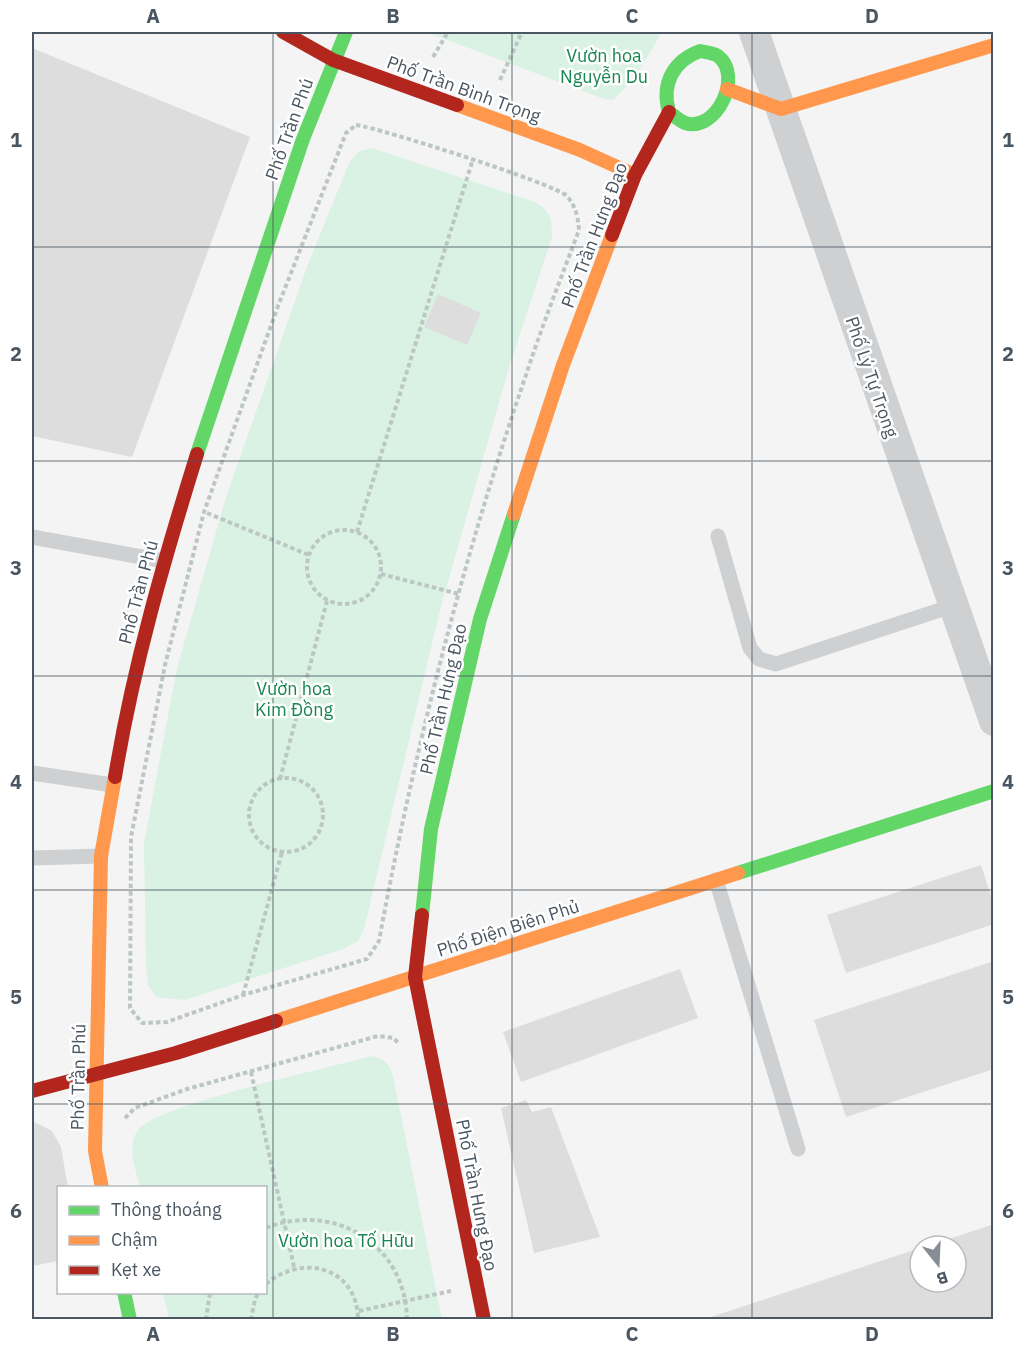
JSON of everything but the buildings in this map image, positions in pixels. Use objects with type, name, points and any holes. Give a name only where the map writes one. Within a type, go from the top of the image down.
[{"type":"main road","name":"Phố Trần Bình Trọng","points":[[283,32],[333,60],[580,150],[635,175]]},
{"type":"main road","name":"Phố Trần Phú","points":[[102,1186],[96,1151],[95,1076],[101,856],[125,716],[164,561],[210,411],[303,139],[346,32]]},
{"type":"main road","points":[[727,89],[781,109],[993,45]]},
{"type":"main road","points":[[710,47],[725,64],[729,79],[727,89],[720,106],[704,121],[688,124],[681,122],[669,112],[665,92],[674,69],[692,53],[710,47]]},
{"type":"main road","name":"Phố Trần Hưng Đạo","points":[[484,1320],[415,977],[431,829],[480,620],[563,365],[635,175],[669,112]]},
{"type":"main road","name":"Phố Điện Biên Phủ","points":[[32,1091],[95,1076],[415,977],[993,790]]},
{"type":"main road","points":[[124,1294],[130,1320]]},
{"type":"street","name":"Phố Lý Tự Trọng","points":[[754,32],[993,721]]},
{"type":"lane","points":[[718,536],[750,648],[759,659],[776,664],[952,606]]},
{"type":"lane","points":[[32,537],[164,561]]},
{"type":"lane","points":[[32,773],[113,785]]},
{"type":"lane","points":[[32,858],[101,856]]},
{"type":"lane","points":[[716,880],[798,1149]]},
{"type":"path","points":[[434,57],[448,32]]},
{"type":"path","points":[[500,80],[521,33],[515,32]]},
{"type":"path","points":[[356,125],[365,126],[473,159],[566,194],[578,213],[579,230],[525,376],[459,594],[397,842],[379,941],[375,950],[367,959],[243,995],[167,1022],[142,1023],[130,1008],[131,837],[165,665],[204,512],[278,306],[346,133],[356,125]]},
{"type":"path","points":[[357,532],[473,159]]},
{"type":"path","points":[[204,512],[309,555]]},
{"type":"path","points":[[338,531],[357,532],[368,539],[376,549],[381,561],[381,574],[368,596],[352,604],[327,601],[317,593],[309,580],[307,567],[309,555],[316,543],[326,535],[338,531]]},
{"type":"path","points":[[381,574],[459,594]]},
{"type":"path","points":[[280,779],[327,601]]},
{"type":"path","points":[[280,779],[299,780],[311,787],[319,797],[323,822],[310,844],[295,852],[282,852],[269,849],[259,841],[251,828],[249,815],[258,791],[268,783],[280,779]]},
{"type":"path","points":[[243,995],[282,852]]},
{"type":"path","points":[[121,1122],[135,1108],[187,1089],[378,1036],[394,1038],[405,1051]]},
{"type":"path","points":[[251,1072],[294,1267]]},
{"type":"path","points":[[267,1228],[284,1220],[317,1218],[349,1227],[376,1245],[396,1271],[406,1302],[407,1320]]},
{"type":"path","points":[[267,1283],[278,1273],[294,1267],[312,1266],[328,1271],[343,1281],[353,1295],[358,1320]]},
{"type":"path","points":[[358,1311],[455,1291],[456,1297]]},
{"type":"path","points":[[206,1320],[210,1294]]},
{"type":"path","points":[[251,1320],[255,1299],[258,1294]]},
{"type":"green space","name":"Vườn hoa Nguyễn Du","points":[[426,32],[662,32],[634,79],[613,100],[604,99]]},
{"type":"green space","name":"Vườn hoa Kim Đồng","points":[[372,148],[535,202],[550,216],[552,237],[510,364],[440,610],[364,929],[358,941],[343,949],[185,1000],[156,997],[148,985],[146,966],[144,843],[177,668],[226,497],[308,264],[350,161],[359,151]]},
{"type":"green space","name":"Vườn hoa Tố Hữu","points":[[372,1056],[386,1063],[390,1068],[442,1319],[169,1319],[163,1294],[267,1294],[267,1186],[140,1186],[132,1151],[134,1136],[151,1120],[176,1109]]},
{"type":"traffic: fast","points":[[197,454],[303,139],[346,32]]},
{"type":"traffic: fast","points":[[700,51],[718,56],[725,65],[728,76],[727,89],[723,101],[707,120],[696,124],[685,123],[669,112],[668,83],[676,67],[700,51]]},
{"type":"traffic: fast","points":[[422,915],[431,829],[480,619],[514,514]]},
{"type":"traffic: fast","points":[[738,873],[994,791]]},
{"type":"traffic: fast","points":[[124,1294],[130,1320]]},
{"type":"traffic: slow","points":[[727,89],[781,109],[994,45]]},
{"type":"traffic: slow","points":[[457,105],[580,150],[635,175]]},
{"type":"traffic: slow","points":[[514,514],[563,365],[612,235]]},
{"type":"traffic: slow","points":[[102,1186],[95,1151],[101,856],[115,777]]},
{"type":"traffic: slow","points":[[276,1021],[738,873]]},
{"type":"traffic: jam","points":[[283,32],[333,60],[457,105]]},
{"type":"traffic: jam","points":[[612,235],[635,175],[669,112]]},
{"type":"traffic: jam","points":[[115,777],[150,614],[197,454]]},
{"type":"traffic: jam","points":[[422,915],[415,977],[484,1320]]},
{"type":"traffic: jam","points":[[32,1091],[176,1053],[276,1021]]}]
